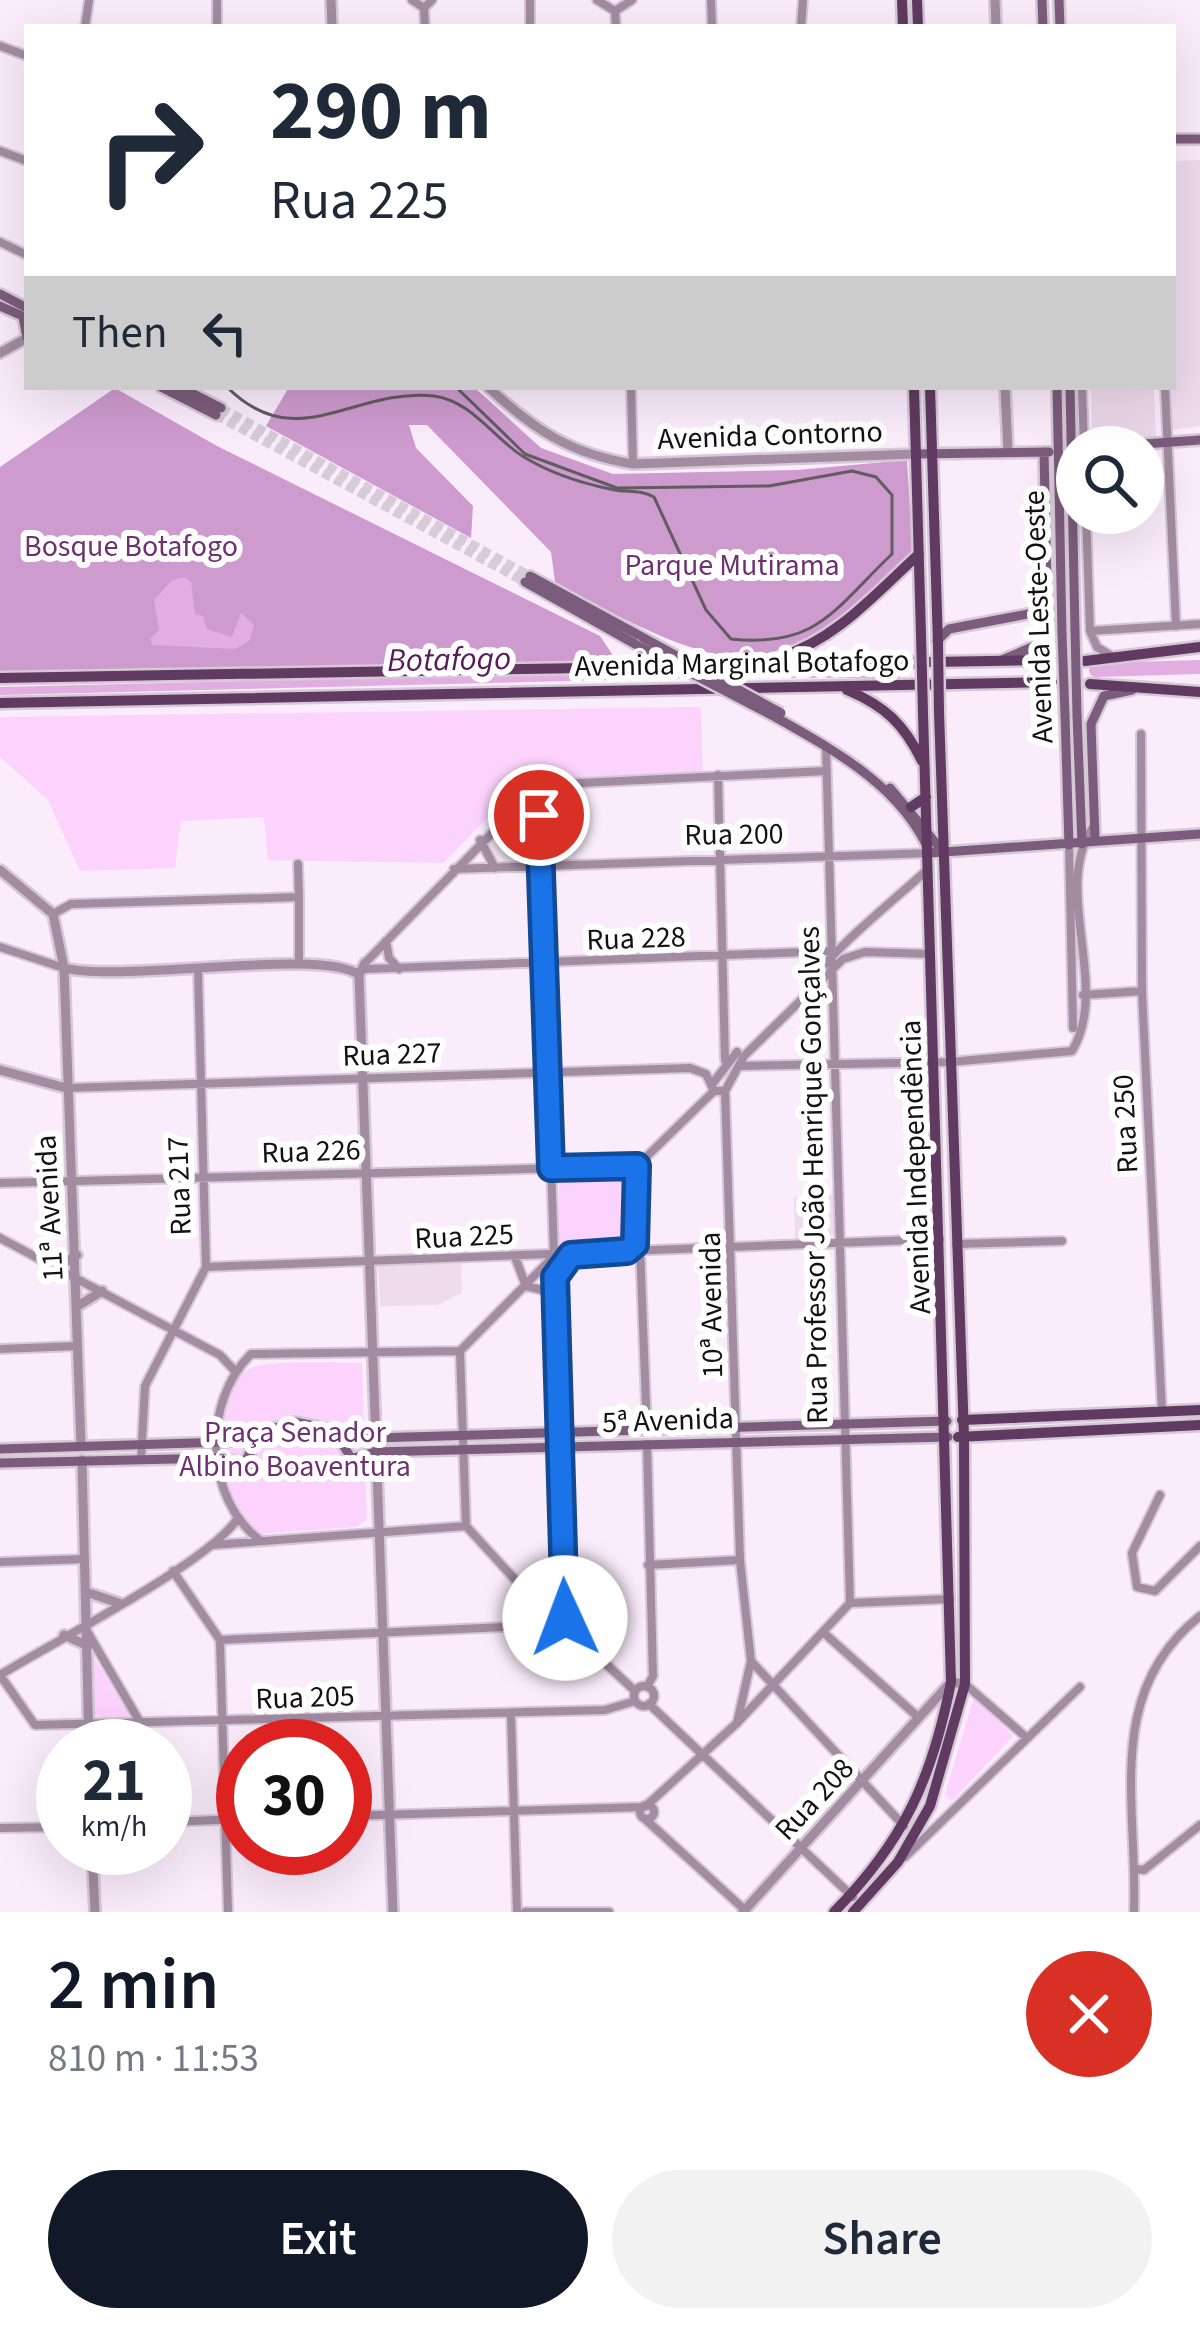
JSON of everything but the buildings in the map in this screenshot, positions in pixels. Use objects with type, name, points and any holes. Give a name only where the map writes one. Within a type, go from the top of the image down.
[{"type":"main road","points":[[0,294],[24,312]]},
{"type":"main road","points":[[168,390],[218,412],[185,390]]},
{"type":"main road","name":"Avenida Independência","points":[[914,390],[926,797],[928,833],[937,853]]},
{"type":"main road","name":"Avenida Independência","points":[[834,1912],[855,1904],[898,1862],[930,1806],[965,1684],[964,1436],[937,853],[939,712],[930,390]]},
{"type":"main road","name":"Avenida Leste-Oeste","points":[[1057,390],[1058,426]]},
{"type":"main road","name":"Avenida Leste-Oeste","points":[[1071,390],[1077,426]]},
{"type":"main road","points":[[1164,443],[1200,440]]},
{"type":"main road","name":"Avenida Contorno","points":[[916,454],[1056,451]]},
{"type":"main road","points":[[1002,660],[1037,645],[1048,631],[1044,452]]},
{"type":"main road","points":[[1047,508],[1056,491]]},
{"type":"main road","name":"Avenida Leste-Oeste","points":[[1062,534],[1077,715],[1076,844]]},
{"type":"main road","name":"Avenida Leste-Oeste","points":[[1073,534],[1065,715],[1076,844]]},
{"type":"main road","points":[[765,661],[813,647],[919,554]]},
{"type":"main road","points":[[528,579],[850,755],[910,807],[928,833]]},
{"type":"main road","points":[[937,642],[963,626],[1049,610]]},
{"type":"main road","points":[[1084,661],[1200,647]]},
{"type":"main road","name":"Avenida Marginal Botafogo","points":[[0,678],[765,661],[1048,660]]},
{"type":"main road","name":"Avenida Marginal Botafogo","points":[[0,703],[758,683],[1052,682]]},
{"type":"main road","points":[[1090,683],[1200,692]]},
{"type":"main road","points":[[838,686],[873,700],[903,725],[925,769]]},
{"type":"main road","points":[[1095,838],[1091,724],[1096,707],[1104,696],[1140,689]]},
{"type":"main road","points":[[779,715],[874,780],[909,814],[937,853]]},
{"type":"main road","points":[[910,807],[926,797]]},
{"type":"main road","name":"Rua 200","points":[[937,853],[1076,844],[1143,834],[1200,834]]},
{"type":"main road","name":"Avenida Independência","points":[[855,1904],[871,1871],[905,1827],[942,1727],[951,1682],[930,867],[937,853]]},
{"type":"main road","name":"5ª Avenida","points":[[0,1450],[218,1442],[295,1421],[374,1438],[1200,1410]]},
{"type":"main road","name":"5ª Avenida","points":[[0,1463],[218,1458],[297,1474],[375,1452],[948,1437],[1200,1425]]},
{"type":"main road","points":[[647,1444],[652,1435],[676,1429]]},
{"type":"main road","points":[[351,1458],[343,1445],[352,1433]]},
{"type":"main road","points":[[244,1436],[252,1449],[245,1462]]},
{"type":"main road","points":[[871,1871],[882,1881]]},
{"type":"street","points":[[412,0],[428,4]]},
{"type":"street","points":[[597,0],[615,11]]},
{"type":"street","points":[[615,11],[632,0]]},
{"type":"street","points":[[615,11],[616,24]]},
{"type":"street","name":"Avenida Contorno","points":[[491,390],[531,428],[561,446],[633,464],[916,454]]},
{"type":"street","points":[[631,390],[633,464]]},
{"type":"street","points":[[1005,390],[1008,452]]},
{"type":"street","points":[[1077,419],[1082,390]]},
{"type":"street","points":[[1165,390],[1176,626]]},
{"type":"street","points":[[1087,534],[1090,632],[1097,647],[1114,658]]},
{"type":"street","points":[[1090,632],[1200,624]]},
{"type":"street","name":"Rua 250","points":[[1141,734],[1142,991],[1162,1412]]},
{"type":"street","name":"Rua Professor João Henrique Gonçalves","points":[[826,746],[850,1603]]},
{"type":"street","points":[[393,1912],[382,1718],[360,969],[514,805],[539,785],[826,771]]},
{"type":"street","points":[[646,1431],[637,1166],[703,1103],[725,1060],[718,776]]},
{"type":"street","points":[[220,1355],[460,1351],[554,1256],[539,785]]},
{"type":"street","points":[[514,805],[539,815]]},
{"type":"street","points":[[1073,1028],[1076,844],[1094,824]]},
{"type":"street","points":[[480,840],[496,868]]},
{"type":"street","points":[[725,1060],[832,1064],[1062,1054],[1078,1040],[1083,995],[1076,844]]},
{"type":"street","name":"Rua 200","points":[[453,869],[937,853]]},
{"type":"street","points":[[298,864],[299,966]]},
{"type":"street","points":[[725,1091],[740,1058],[813,984],[831,951],[854,940],[930,867]]},
{"type":"street","points":[[0,870],[53,914],[64,968]]},
{"type":"street","points":[[53,914],[71,904],[299,897]]},
{"type":"street","points":[[854,940],[865,952]]},
{"type":"street","points":[[386,941],[389,958],[400,970]]},
{"type":"street","points":[[0,947],[64,968],[360,969]]},
{"type":"street","name":"Rua 228","points":[[360,969],[544,966],[831,951]]},
{"type":"street","points":[[813,984],[822,985],[843,959],[865,952],[933,953]]},
{"type":"street","points":[[802,955],[817,970]]},
{"type":"street","name":"11ª Avenida","points":[[64,968],[81,1446]]},
{"type":"street","name":"Rua 217","points":[[140,1445],[145,1385],[206,1267],[198,970]]},
{"type":"street","points":[[1083,995],[1142,991]]},
{"type":"street","points":[[726,1022],[740,1058]]},
{"type":"street","name":"Rua 227","points":[[66,1088],[690,1068],[725,1091]]},
{"type":"street","points":[[0,1070],[66,1088]]},
{"type":"street","name":"10ª Avenida","points":[[725,1091],[734,1245],[740,1560],[751,1661],[737,1724]]},
{"type":"street","points":[[703,1103],[728,1107]]},
{"type":"street","name":"Rua 226","points":[[0,1183],[551,1173],[563,1168],[637,1166]]},
{"type":"street","points":[[0,1238],[220,1355],[235,1371]]},
{"type":"street","name":"Rua 225","points":[[206,1267],[515,1258],[627,1251],[639,1245],[940,1239]]},
{"type":"street","points":[[956,1244],[1062,1240]]},
{"type":"street","points":[[56,1268],[77,1255]]},
{"type":"street","points":[[571,1255],[559,1269],[555,1294],[565,1618],[576,1636],[635,1696],[649,1704],[855,1904]]},
{"type":"street","points":[[515,1258],[526,1286]]},
{"type":"street","points":[[526,1286],[555,1294]]},
{"type":"street","points":[[78,1306],[102,1291]]},
{"type":"street","points":[[0,1348],[78,1346]]},
{"type":"street","points":[[460,1351],[466,1526],[529,1591],[554,1625],[576,1636]]},
{"type":"street","points":[[251,1354],[222,1396],[218,1458],[225,1495],[238,1518],[262,1541]]},
{"type":"street","points":[[635,1696],[653,1676],[647,1444]]},
{"type":"street","points":[[140,1445],[141,1460]]},
{"type":"street","points":[[82,1460],[88,1719]]},
{"type":"street","points":[[1160,1496],[1132,1553],[1138,1586],[1155,1591],[1200,1546]]},
{"type":"street","points":[[0,1675],[173,1571],[238,1518]]},
{"type":"street","points":[[210,1545],[466,1526]]},
{"type":"street","points":[[0,1562],[85,1558]]},
{"type":"street","points":[[648,1565],[740,1560]]},
{"type":"street","points":[[173,1571],[220,1640],[221,1719]]},
{"type":"street","points":[[522,1628],[564,1585]]},
{"type":"street","points":[[529,1591],[565,1606]]},
{"type":"street","points":[[86,1592],[119,1603]]},
{"type":"street","points":[[647,1813],[850,1603],[952,1599]]},
{"type":"street","points":[[1134,1912],[1130,1732],[1154,1666],[1177,1634],[1200,1616]]},
{"type":"street","points":[[220,1640],[522,1628],[554,1625],[565,1618]]},
{"type":"street","points":[[824,1633],[918,1718],[929,1716],[942,1727]]},
{"type":"street","points":[[64,1635],[88,1639],[138,1719]]},
{"type":"street","name":"10ª Avenida","points":[[751,1661],[770,1688],[905,1827]]},
{"type":"street","name":"Rua 205","points":[[0,1675],[36,1725]]},
{"type":"street","points":[[951,1682],[965,1684],[1027,1738]]},
{"type":"street","name":"Rua 208","points":[[745,1911],[951,1682]]},
{"type":"street","points":[[647,1687],[653,1693],[649,1704]]},
{"type":"street","points":[[898,1862],[1080,1687]]},
{"type":"street","name":"Rua 205","points":[[355,1719],[605,1710],[635,1696]]},
{"type":"street","points":[[511,1714],[512,1812],[521,1912],[609,1912]]},
{"type":"street","points":[[372,1815],[613,1805],[647,1813],[659,1832],[745,1911]]},
{"type":"street","points":[[930,1806],[952,1813]]},
{"type":"street","points":[[1136,1869],[1144,1870],[1200,1825]]},
{"type":"street","points":[[0,1828],[36,1827]]},
{"type":"street","points":[[93,1875],[94,1912]]},
{"type":"street","points":[[227,1875],[228,1912]]},
{"type":"shaded area","points":[[1200,160],[1200,426],[1171,430],[1171,390],[1176,390],[1176,161]]},
{"type":"shaded area","points":[[1091,390],[1154,390],[1156,426],[1092,426]]},
{"type":"shaded area","points":[[184,577],[191,582],[195,614],[203,616],[207,629],[232,637],[241,613],[254,625],[250,640],[235,649],[152,645],[150,639],[159,630],[154,600],[172,580]]},
{"type":"shaded area","points":[[834,1195],[835,1232],[830,1238],[795,1240],[794,1197]]},
{"type":"shaded area","points":[[461,1263],[462,1293],[438,1305],[380,1306],[378,1266]]},
{"type":"green space","name":"Bosque Botafogo","points":[[119,390],[217,446],[600,636],[620,666],[0,673],[0,467]]},
{"type":"green space","name":"Parque Mutirama","points":[[287,390],[477,390],[541,448],[613,474],[797,470],[907,460],[913,557],[816,644],[787,657],[754,660],[719,655],[647,630],[555,582],[551,552],[427,425],[409,425],[416,448],[473,506],[471,538],[266,426]]},
{"type":"green space","points":[[701,707],[703,774],[537,781],[507,798],[443,863],[268,860],[264,817],[181,821],[175,868],[80,871],[48,800],[0,757],[0,717]]},
{"type":"green space","points":[[619,1171],[629,1185],[634,1206],[627,1247],[564,1250],[558,1240],[559,1179],[570,1172]]},
{"type":"green space","name":"Praça Senador Albino Boaventura","points":[[362,1363],[367,1520],[356,1527],[257,1534],[233,1499],[221,1452],[225,1404],[234,1384],[257,1366]]},
{"type":"green space","points":[[89,1650],[128,1713],[126,1719],[93,1716]]},
{"type":"green space","points":[[974,1697],[1013,1736],[952,1801],[945,1794]]},
{"type":"waterway","points":[[1096,670],[1200,667]]},
{"type":"waterway","name":"Botafogo","points":[[0,691],[688,674]]},
{"type":"waterway","name":"Botafogo","points":[[709,674],[898,674]]},
{"type":"tunnel","points":[[221,408],[530,576]]},
{"type":"tunnel","points":[[216,415],[525,582]]},
{"type":"tunnel","points":[[1052,682],[1090,684]]},
{"type":"tram line","points":[[231,390],[253,407],[278,417],[302,418],[405,396],[448,399],[544,468],[588,484],[654,497],[706,610],[731,639],[761,640],[805,631],[839,607],[892,554],[892,495],[876,477],[852,471],[769,486],[617,488],[525,454],[459,390]]},
{"type":"route","points":[[539,815],[551,1168],[637,1166],[639,1240],[627,1251],[571,1255],[555,1277],[565,1618]]}]
